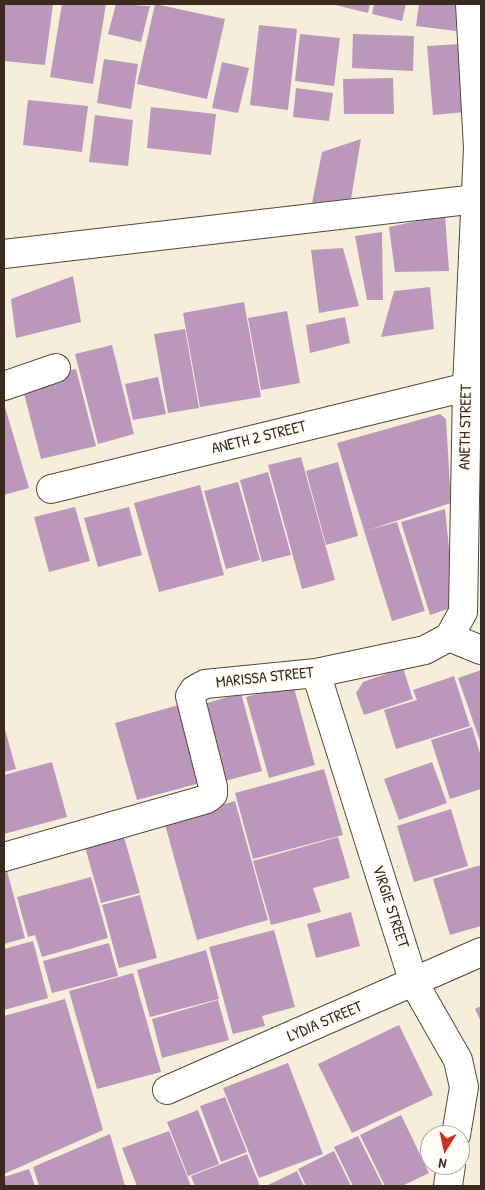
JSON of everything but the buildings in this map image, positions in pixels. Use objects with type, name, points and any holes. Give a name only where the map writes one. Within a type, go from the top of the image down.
[{"type":"street","name":"ANETH STREET","points":[[449,637],[463,612],[467,387],[479,148],[470,4]]},
{"type":"street","points":[[4,254],[476,199]]},
{"type":"street","points":[[4,386],[56,368]]},
{"type":"street","name":"ANETH 2 STREET","points":[[51,489],[467,387]]},
{"type":"street","points":[[449,637],[481,650]]},
{"type":"street","name":"MARISSA STREET","points":[[4,857],[208,799],[213,794],[213,787],[190,696],[194,690],[205,684],[316,673],[425,650],[449,637]]},
{"type":"street","name":"VIRGIE STREET","points":[[316,673],[414,983],[458,1060],[464,1087],[458,1125]]},
{"type":"street","name":"LYDIA STREET","points":[[167,1090],[481,952]]}]
